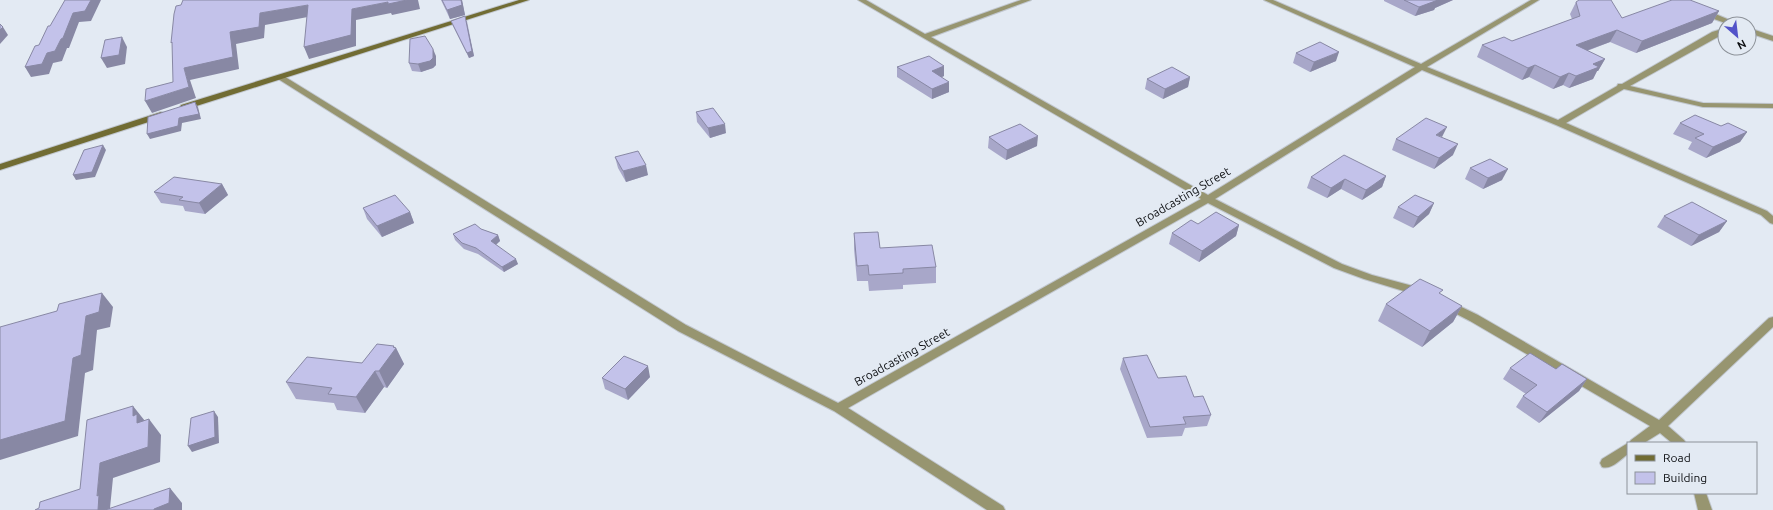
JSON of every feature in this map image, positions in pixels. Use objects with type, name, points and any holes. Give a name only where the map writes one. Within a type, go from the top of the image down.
[{"type":"main road","points":[[0,167],[171,111],[526,0]]},
{"type":"street","points":[[861,0],[1208,199],[1338,266],[1368,277],[1417,291],[1474,318],[1660,426],[1679,442]]},
{"type":"street","points":[[926,36],[1028,0]]},
{"type":"street","points":[[1267,0],[1559,123],[1764,213],[1773,221]]},
{"type":"street","name":"Broadcasting Street","points":[[838,408],[1208,199],[1421,66],[1536,0]]},
{"type":"street","points":[[1693,8],[1717,17]]},
{"type":"street","points":[[1559,123],[1621,86],[1717,33]]},
{"type":"street","points":[[1757,33],[1773,39]]},
{"type":"street","points":[[279,77],[682,328],[838,408],[998,510]]},
{"type":"street","points":[[1621,86],[1703,105],[1773,106]]},
{"type":"street","points":[[1636,442],[1660,426],[1773,321]]},
{"type":"street","points":[[1606,463],[1627,449]]},
{"type":"street","points":[[1700,494],[1705,510]]},
{"type":"building","points":[[65,0],[91,0],[85,11],[73,13],[63,38],[55,51],[47,53],[42,64],[25,67],[35,46],[39,45],[48,26],[50,26]]},
{"type":"building","points":[[183,0],[407,0],[352,9],[351,35],[304,47],[308,5],[260,13],[259,27],[230,32],[233,57],[184,68],[189,87],[145,101],[146,89],[173,82],[172,42],[171,43],[174,14],[176,6],[181,5]]},
{"type":"building","points":[[442,0],[461,0],[462,5],[447,10]]},
{"type":"building","points":[[1404,0],[1438,0],[1419,7]]},
{"type":"building","points":[[1579,0],[1611,0],[1622,18],[1672,0],[1690,0],[1719,11],[1642,41],[1617,30],[1576,45],[1605,59],[1593,64],[1599,67],[1576,76],[1569,73],[1560,77],[1535,65],[1528,68],[1482,45],[1504,37],[1512,41],[1580,16],[1576,2]]},
{"type":"building","points":[[465,16],[472,51],[467,53],[451,21]]},
{"type":"building","points":[[425,36],[433,49],[433,58],[430,61],[418,64],[409,63],[410,39]]},
{"type":"building","points":[[122,37],[119,55],[101,58],[105,40]]},
{"type":"building","points":[[1320,42],[1339,52],[1314,62],[1296,53]]},
{"type":"building","points":[[929,56],[944,66],[932,71],[949,82],[932,89],[897,67]]},
{"type":"building","points":[[1172,67],[1190,77],[1165,89],[1147,79]]},
{"type":"building","points":[[195,102],[199,114],[179,118],[178,126],[147,134],[148,117]]},
{"type":"building","points":[[713,108],[725,124],[708,128],[696,112]]},
{"type":"building","points":[[1695,115],[1721,126],[1728,123],[1747,132],[1713,147],[1695,138],[1704,134],[1680,123]]},
{"type":"building","points":[[1426,118],[1447,127],[1436,135],[1458,144],[1439,158],[1396,139]]},
{"type":"building","points":[[1020,124],[1038,136],[1007,150],[989,137]]},
{"type":"building","points":[[103,145],[92,172],[73,175],[84,150]]},
{"type":"building","points":[[638,151],[646,165],[623,171],[615,157]]},
{"type":"building","points":[[1344,155],[1386,176],[1366,190],[1345,179],[1331,188],[1311,177]]},
{"type":"building","points":[[1490,159],[1508,169],[1488,178],[1470,168]]},
{"type":"building","points":[[174,177],[222,184],[199,203],[179,200],[183,197],[154,192]]},
{"type":"building","points":[[395,195],[410,212],[377,226],[363,208]]},
{"type":"building","points":[[1415,195],[1434,203],[1418,217],[1398,207]]},
{"type":"building","points":[[1692,202],[1727,221],[1699,235],[1664,216]]},
{"type":"building","points":[[1216,212],[1239,225],[1202,251],[1172,233],[1191,220],[1198,224]]},
{"type":"building","points":[[475,224],[481,229],[498,235],[491,241],[516,259],[502,267],[476,248],[462,243],[453,234]]},
{"type":"building","points":[[878,232],[880,248],[932,245],[936,267],[903,269],[903,273],[869,275],[868,265],[857,266],[854,233]]},
{"type":"building","points":[[1420,279],[1443,290],[1439,293],[1462,306],[1430,331],[1386,304]]},
{"type":"building","points":[[102,293],[99,312],[86,316],[81,355],[73,358],[65,421],[0,440],[0,327],[57,311],[59,304]]},
{"type":"building","points":[[377,344],[394,346],[393,347],[396,348],[379,371],[375,371],[356,397],[328,394],[332,388],[286,382],[307,357],[362,363]]},
{"type":"building","points":[[1530,353],[1556,369],[1562,364],[1587,379],[1547,412],[1523,396],[1537,385],[1510,368]]},
{"type":"building","points":[[1147,355],[1158,378],[1186,376],[1194,397],[1203,396],[1211,415],[1183,417],[1186,424],[1150,427],[1123,358]]},
{"type":"building","points":[[624,356],[648,366],[625,389],[602,378]]},
{"type":"building","points":[[133,406],[133,416],[137,414],[137,423],[149,419],[148,447],[100,463],[97,496],[99,495],[98,510],[35,510],[39,508],[40,502],[80,489],[87,420]]},
{"type":"building","points":[[214,411],[215,437],[188,446],[191,418]]},
{"type":"building","points":[[170,488],[169,503],[154,510],[105,510]]}]
